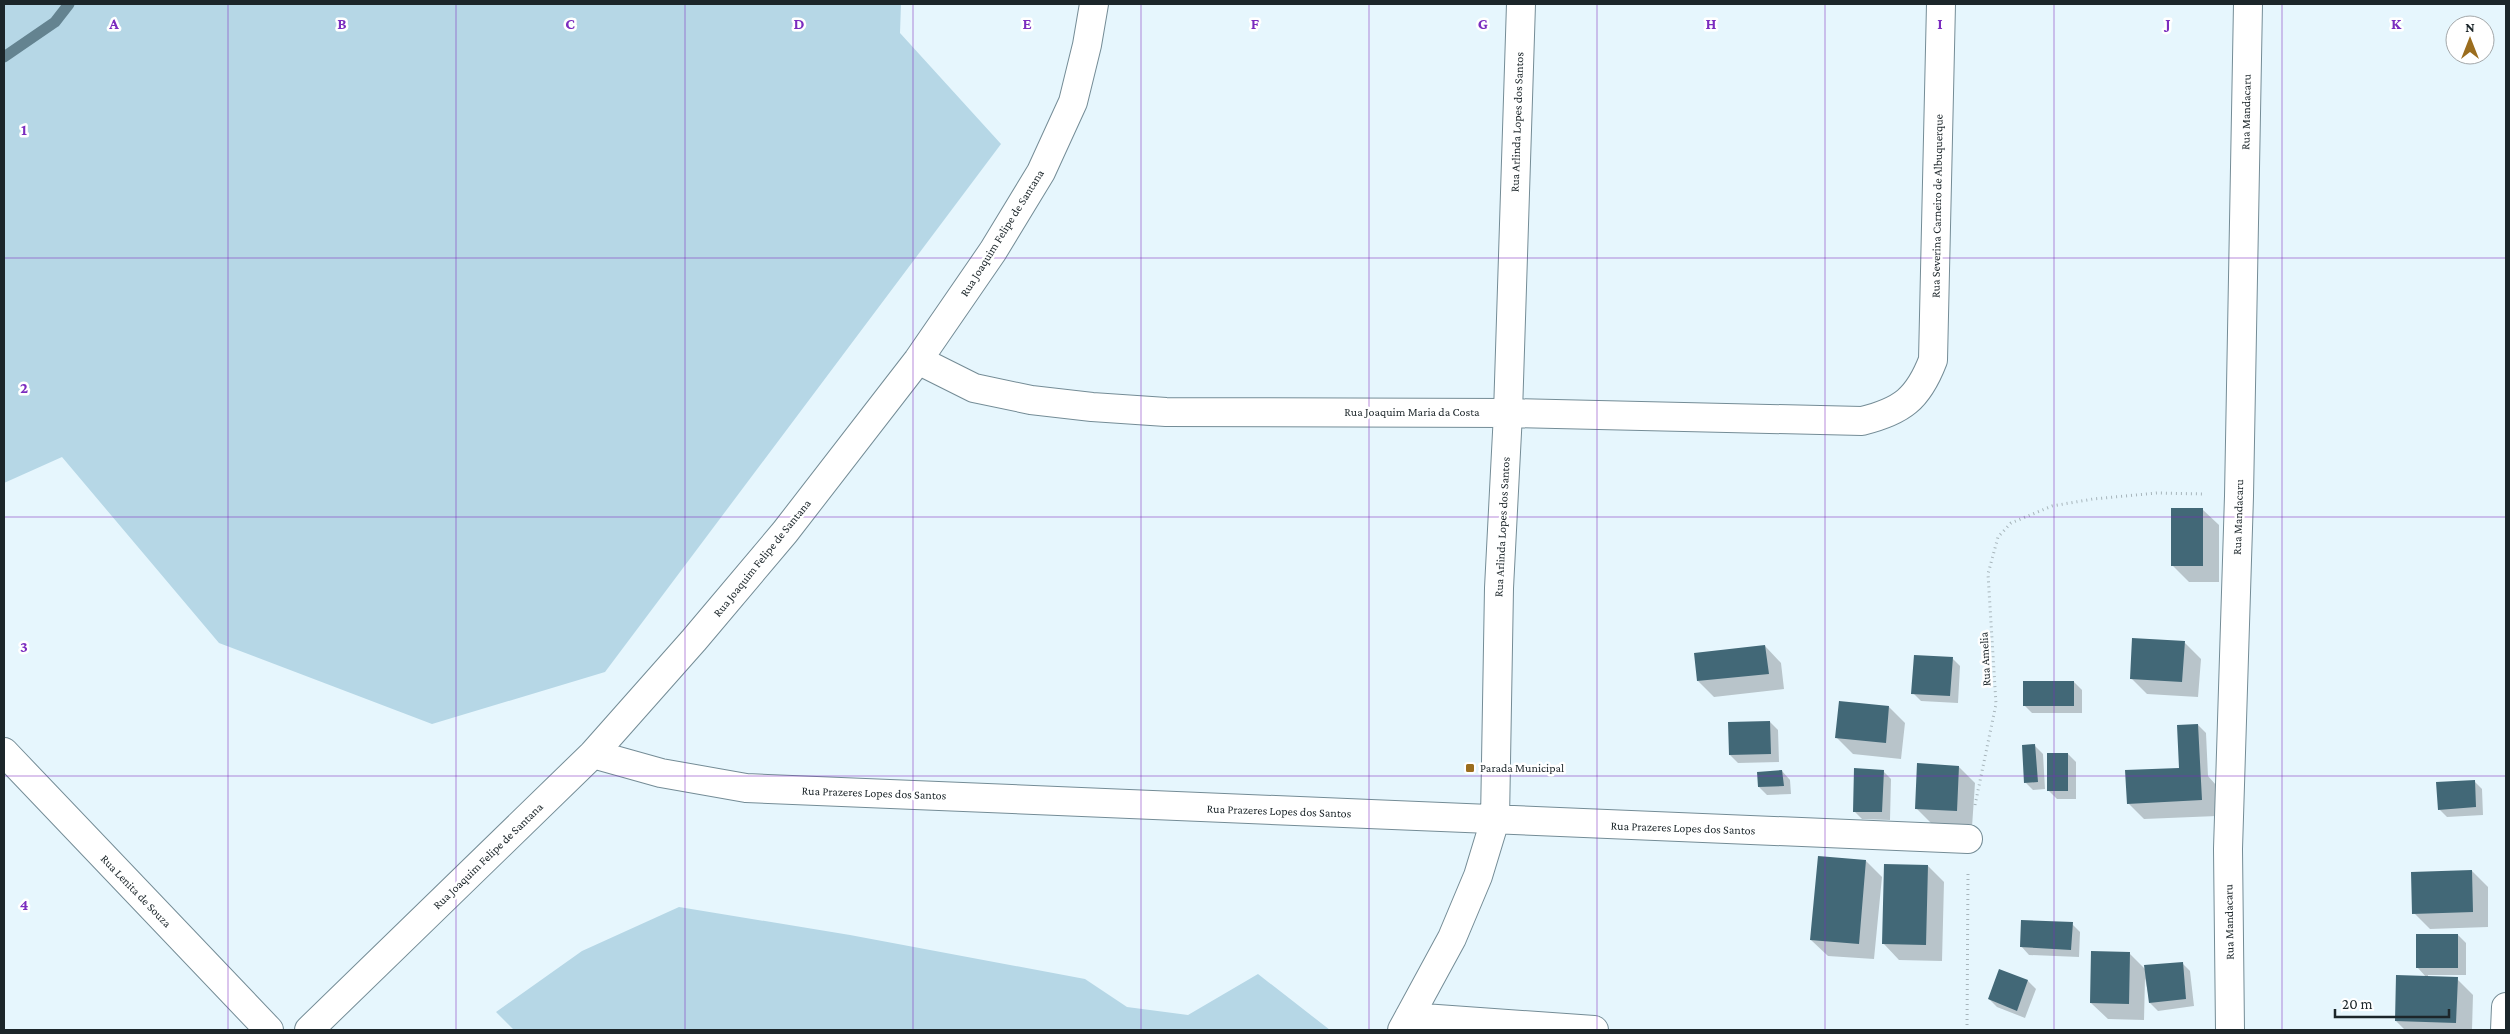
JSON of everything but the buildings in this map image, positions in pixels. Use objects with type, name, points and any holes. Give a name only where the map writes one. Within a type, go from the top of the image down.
[{"type":"street","name":"Rua Joaquim Felipe de Santana","points":[[309,1030],[593,754],[694,640],[785,532],[918,360],[993,250],[1041,172],[1073,102],[1087,45],[1094,4]]},
{"type":"street","name":"Rua Arlinda Lopes dos Santos","points":[[1405,1024],[1452,938],[1478,876],[1495,820],[1498,588],[1508,413],[1521,4]]},
{"type":"street","name":"Rua Severina Carneiro de Albuquerque","points":[[1910,401],[1924,382],[1933,360],[1941,4]]},
{"type":"street","name":"Rua Mandacaru","points":[[2230,1030],[2228,849],[2239,496],[2248,4]]},
{"type":"street","name":"Rua Joaquim Maria da Costa","points":[[918,360],[974,388],[1031,400],[1092,407],[1166,412],[1508,413],[1862,421],[1887,415],[1910,401]]},
{"type":"street","name":"Rua Lenita de Souza","points":[[4,752],[269,1030]]},
{"type":"street","name":"Rua Prazeres Lopes dos Santos","points":[[593,754],[661,773],[746,788],[1968,839]]},
{"type":"street","points":[[2505,1030],[2506,1007]]},
{"type":"street","points":[[1405,1024],[1594,1030]]},
{"type":"path","name":"Rua Amelia","points":[[1968,1030],[1968,839],[1996,704],[1988,574],[1998,537],[2012,523],[2052,506],[2093,499],[2157,493],[2239,496]]},
{"type":"shaded area","points":[[4,4],[901,4],[900,33],[1001,144],[605,672],[432,724],[219,643],[62,457],[4,483]]},
{"type":"shaded area","points":[[679,907],[850,935],[1085,979],[1127,1007],[1188,1015],[1258,974],[1330,1030],[514,1030],[496,1012],[582,951]]},
{"type":"waterway","points":[[4,57],[55,22],[69,4]]},
{"type":"place","name":"Parada Municipal","points":[[1470,768]]}]
